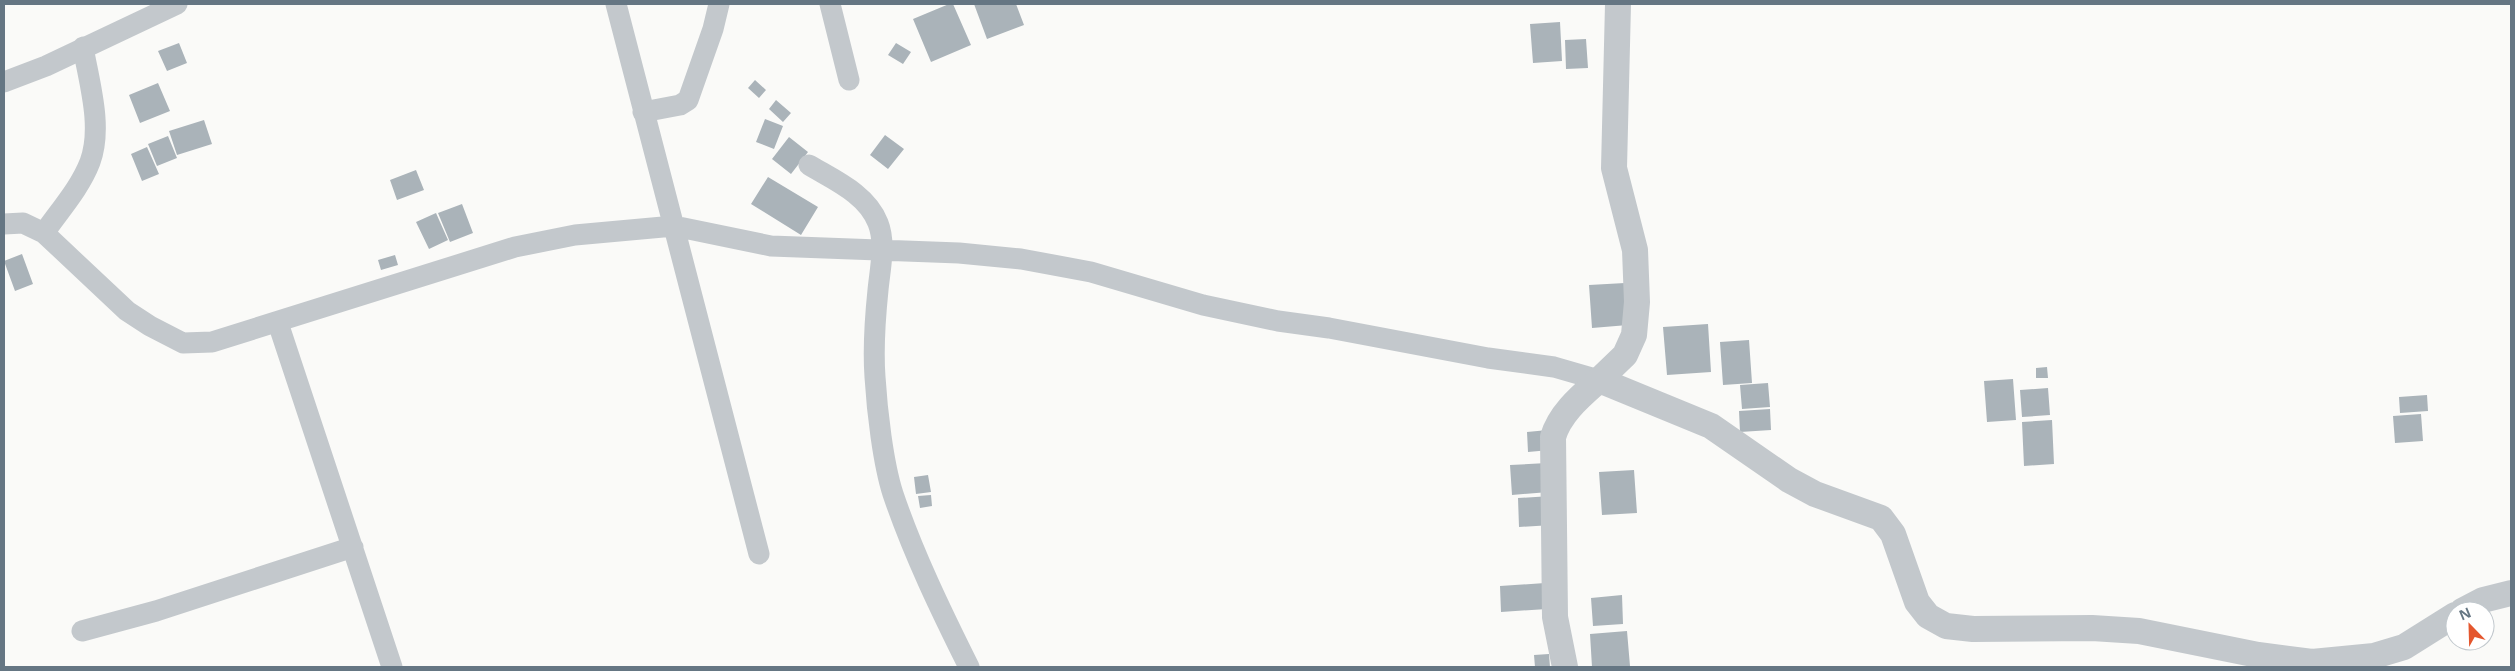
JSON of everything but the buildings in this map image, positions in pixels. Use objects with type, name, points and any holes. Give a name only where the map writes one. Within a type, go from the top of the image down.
[{"type":"street","points":[[4,82],[46,66],[177,4]]},
{"type":"street","points":[[616,4],[759,554]]},
{"type":"street","points":[[643,112],[680,105],[688,100],[711,37],[719,4]]},
{"type":"street","points":[[830,4],[849,80]]},
{"type":"street","points":[[1565,667],[1555,617],[1553,437],[1556,426],[1564,416],[1625,355],[1634,335],[1637,302],[1635,250],[1614,168],[1618,4]]},
{"type":"street","points":[[44,233],[83,177],[90,160],[94,142],[94,115],[83,47]]},
{"type":"street","points":[[809,165],[862,200],[878,223],[881,250],[875,330],[875,377],[888,476],[928,581],[969,667]]},
{"type":"street","points":[[4,224],[23,223],[44,233],[127,311],[150,326],[183,343],[212,342],[278,323],[515,247],[576,235],[674,226],[770,246],[959,253],[1020,259],[1091,272],[1203,305],[1278,321],[1330,328],[1488,358],[1554,367],[1599,380],[1711,426],[1789,480],[1815,494],[1881,518],[1893,534],[1917,602],[1928,616],[1946,626],[1973,629],[2092,628],[2139,631],[2258,655],[2312,662],[2374,656],[2404,647],[2445,621]]},
{"type":"street","points":[[278,323],[392,667]]},
{"type":"street","points":[[82,631],[165,608],[352,547]]},
{"type":"street","points":[[2481,601],[2511,593]]}]
